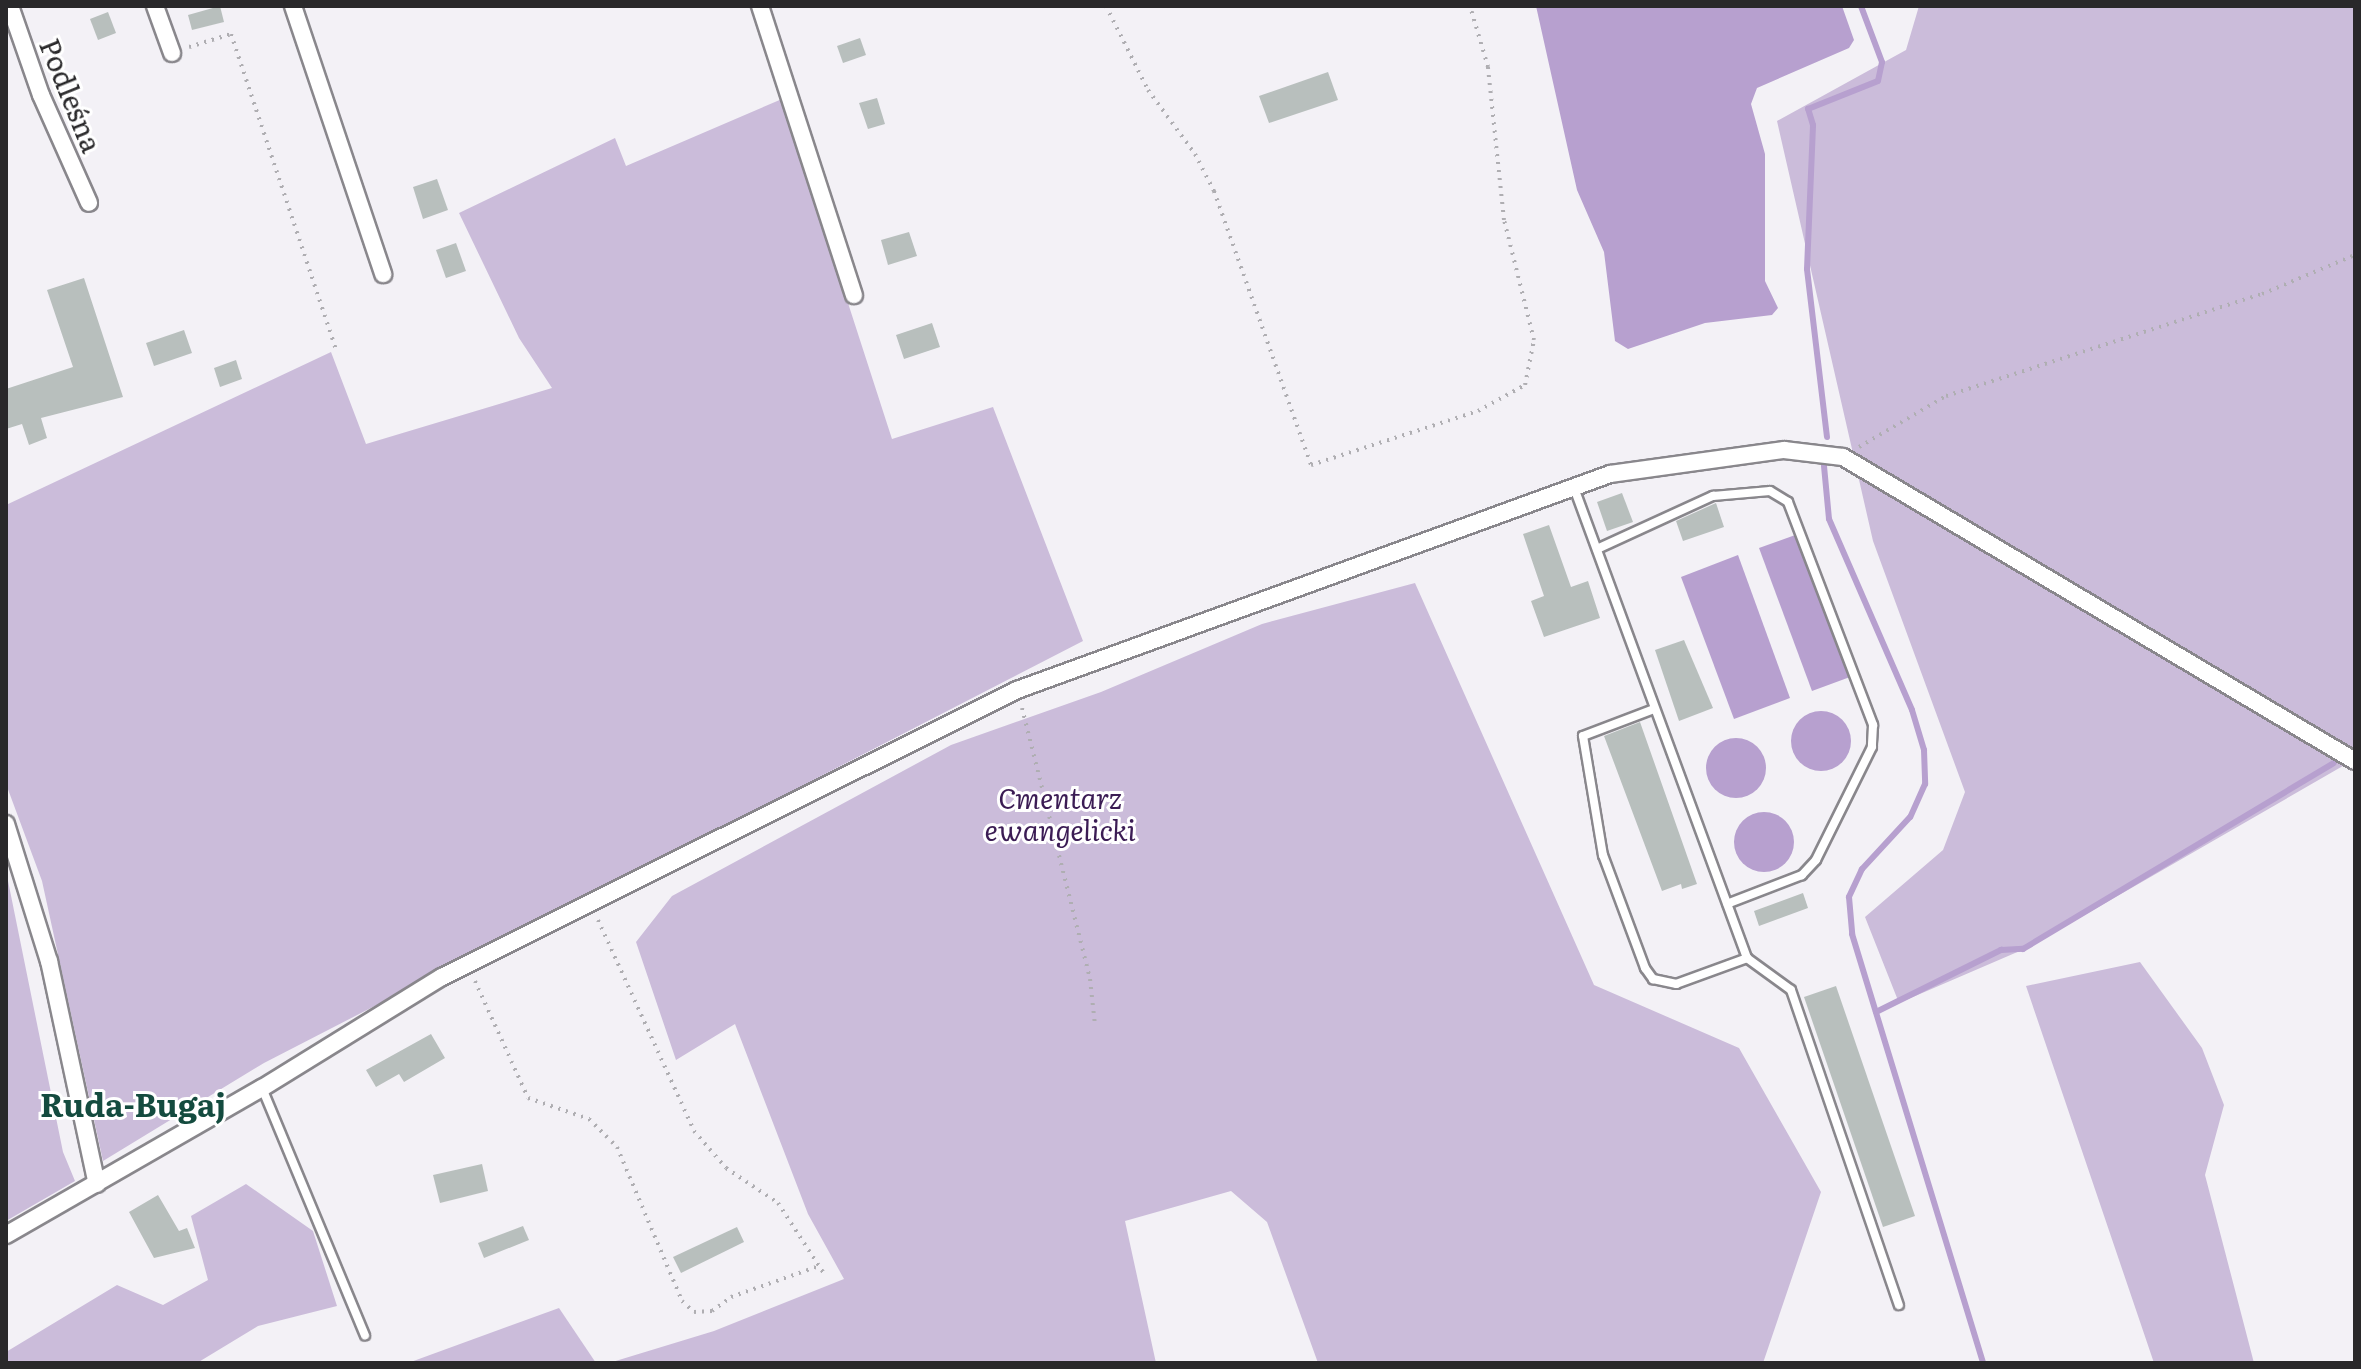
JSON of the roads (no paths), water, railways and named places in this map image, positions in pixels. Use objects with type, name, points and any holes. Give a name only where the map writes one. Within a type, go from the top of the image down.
[{"type":"street","name":"Podleśna","points":[[10,6],[41,95],[89,203]]},
{"type":"street","points":[[155,6],[172,53]]},
{"type":"street","points":[[293,6],[383,274]]},
{"type":"street","points":[[760,6],[854,295]]},
{"type":"street","points":[[6,1235],[262,1088],[468,964],[1017,690],[1573,484],[1720,455],[1784,450],[1843,457],[2355,761]]},
{"type":"street","points":[[6,824],[49,961],[97,1184]]},
{"type":"lane","points":[[1573,484],[1747,958],[1791,990],[1899,1305]]},
{"type":"lane","points":[[1597,549],[1713,496],[1770,491],[1788,502],[1873,725],[1872,747],[1816,860],[1802,875],[1727,904]]},
{"type":"lane","points":[[1654,709],[1583,736],[1603,855],[1645,968],[1653,979],[1676,984],[1747,958]]},
{"type":"lane","points":[[262,1088],[365,1335]]},
{"type":"waterway","points":[[1827,437],[1807,269],[1813,125],[1808,109],[1878,81],[1882,62],[1861,6]]},
{"type":"waterway","points":[[1824,466],[1829,519],[1912,710],[1924,750],[1925,784],[1910,817],[1862,869],[1849,897],[1852,934],[1983,1363]]},
{"type":"waterway","points":[[1876,1012],[2001,950],[2023,949],[2334,763]]},
{"type":"district","name":"Ruda-Bugaj","points":[[133,1103]]},
{"type":"park label","name":"Cmentarz ewangelicki","points":[[1060,813]]}]
